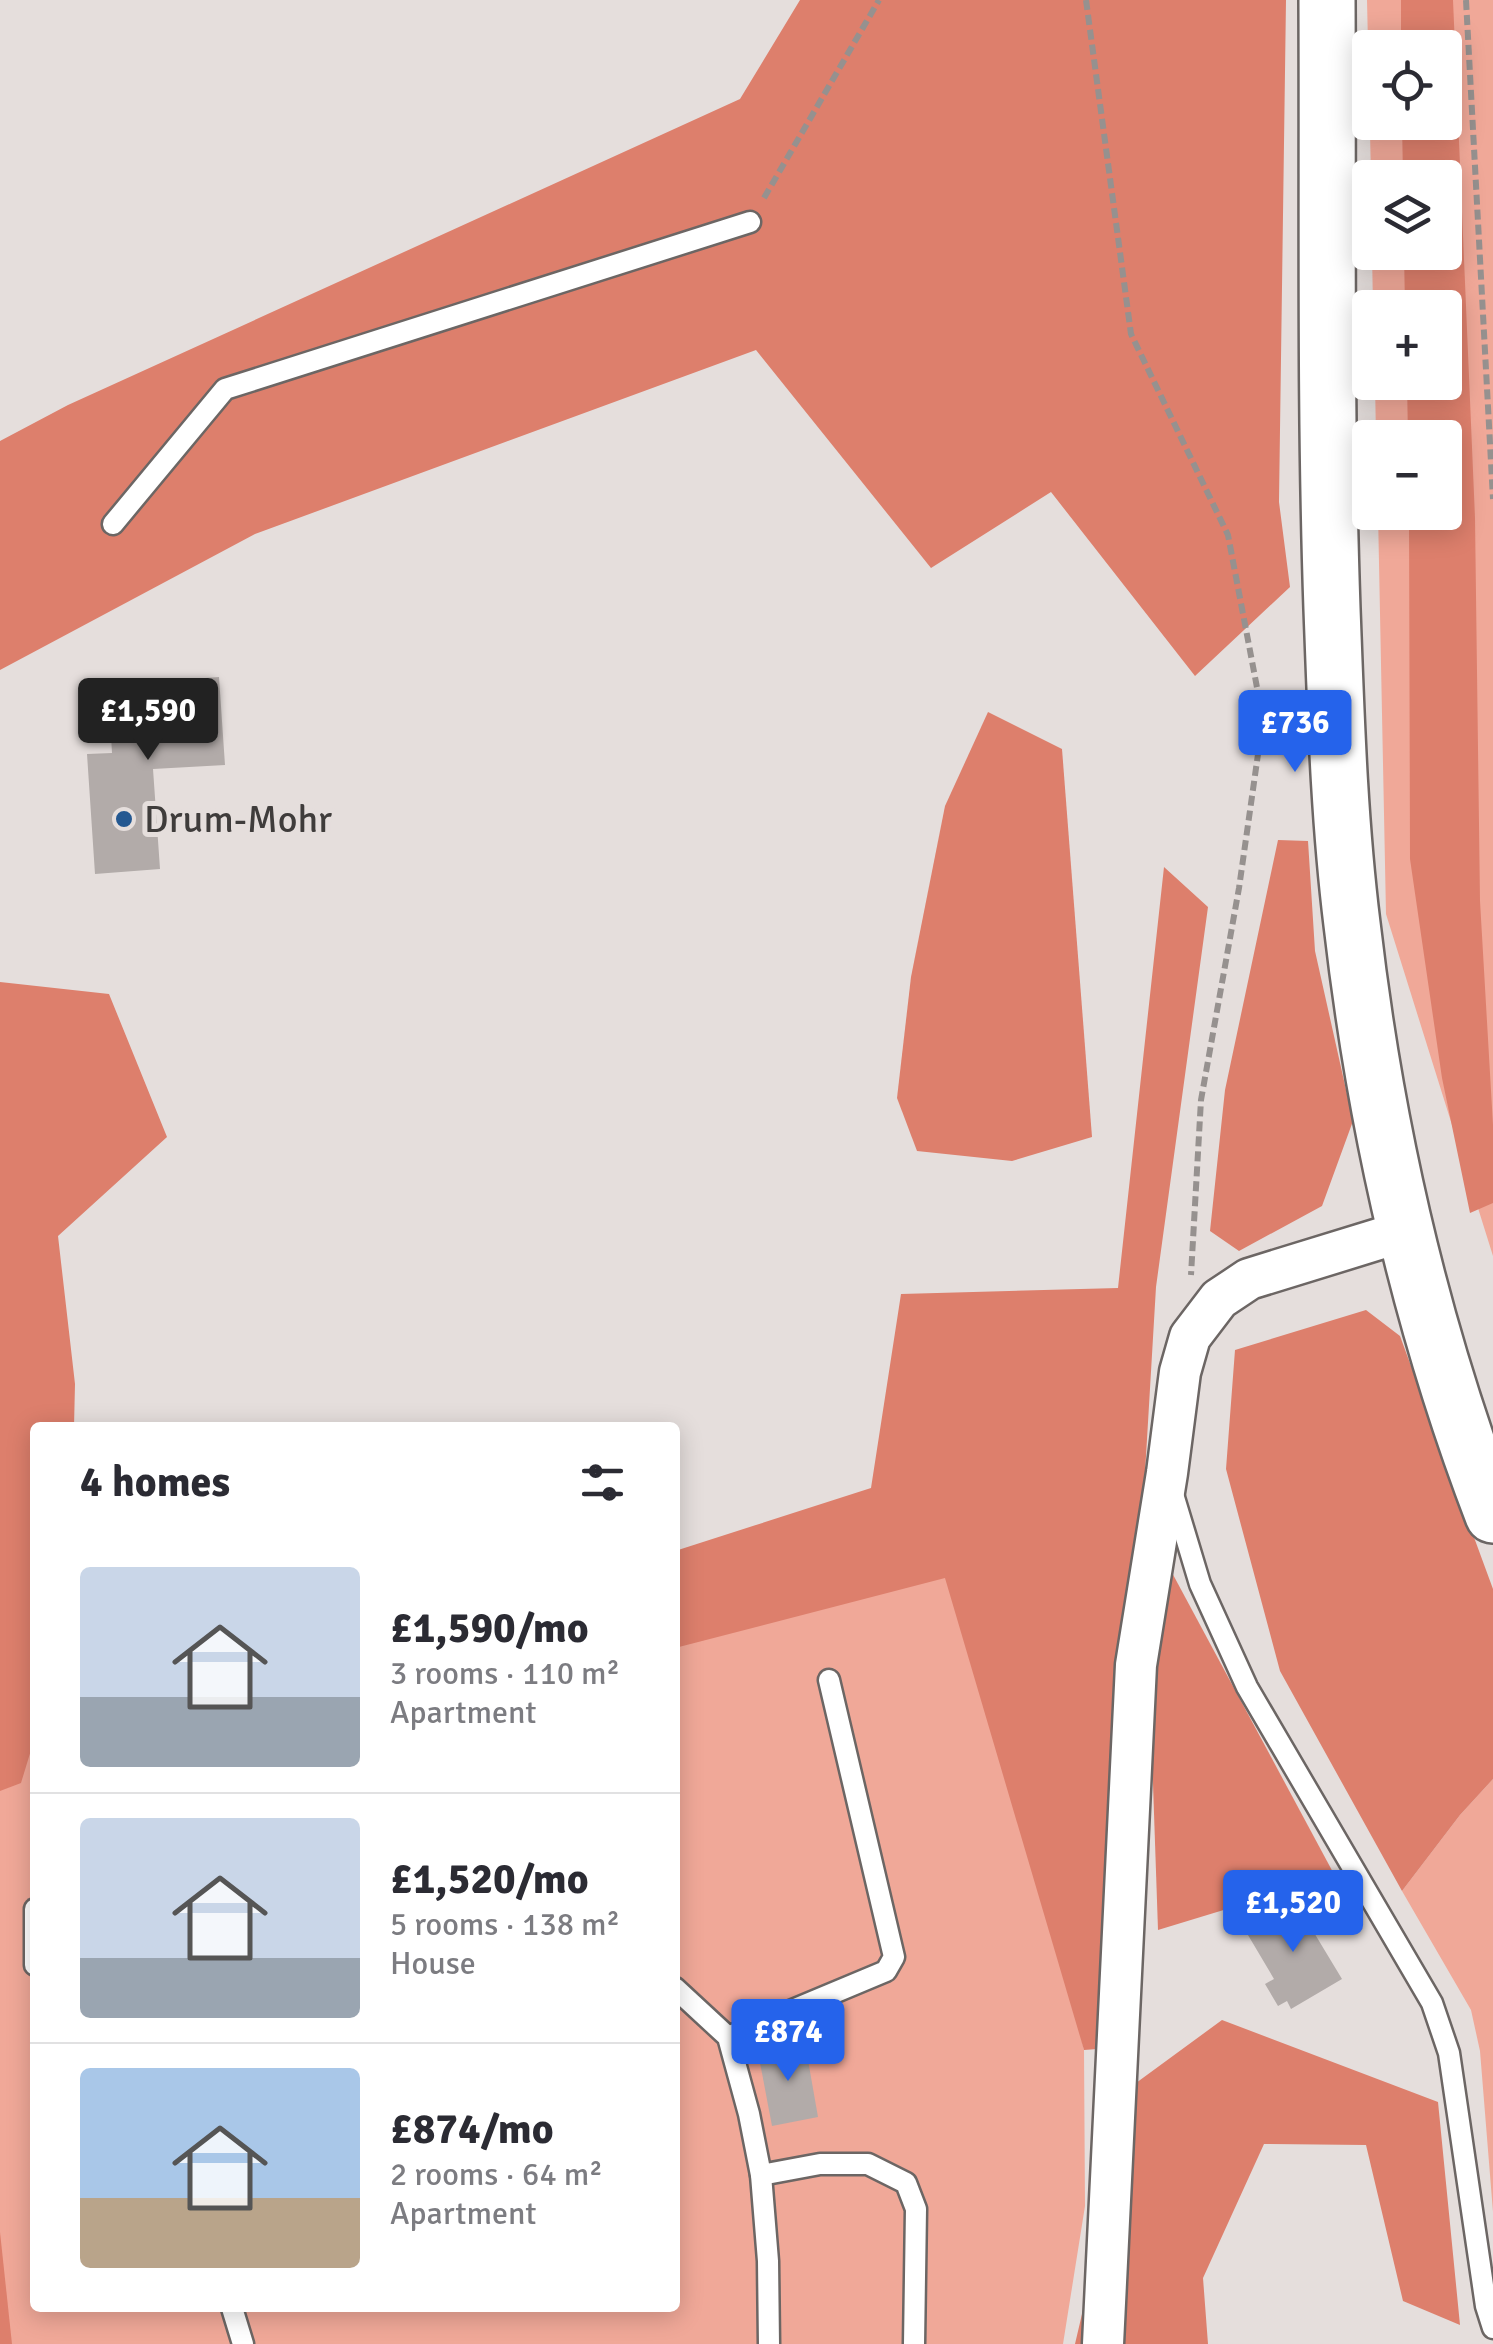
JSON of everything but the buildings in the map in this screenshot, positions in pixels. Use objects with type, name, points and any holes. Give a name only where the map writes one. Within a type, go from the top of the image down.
[{"type":"main road","points":[[1327,0],[1328,491],[1337,768],[1352,925],[1379,1102],[1408,1234],[1437,1342],[1493,1515]]},
{"type":"street","points":[[1103,2344],[1136,1665],[1180,1372],[1190,1337],[1219,1300],[1249,1279],[1382,1238],[1408,1234]]},
{"type":"lane","points":[[113,524],[225,389],[750,222]]},
{"type":"lane","points":[[1167,1473],[1200,1584],[1247,1687],[1432,2002],[1449,2053],[1486,2306],[1493,2328]]},
{"type":"lane","points":[[728,2037],[886,1970],[894,1957],[829,1680]]},
{"type":"lane","points":[[680,1993],[728,2037],[761,2176],[769,2344]]},
{"type":"lane","points":[[761,2176],[820,2164],[868,2164],[906,2182],[916,2209],[914,2344]]},
{"type":"lane","points":[[233,2312],[243,2344]]},
{"type":"path","points":[[750,222],[879,0]]},
{"type":"path","points":[[1086,0],[1131,334],[1228,535],[1263,720],[1240,888],[1202,1100],[1192,1235],[1190,1337]]},
{"type":"path","points":[[1466,0],[1493,498]]},
{"type":"shaded area","points":[[800,0],[1286,0],[1279,502],[1290,587],[1195,676],[1051,492],[931,568],[756,350],[255,534],[0,670],[0,441],[68,405],[740,99]]},
{"type":"shaded area","points":[[1367,0],[1493,0],[1493,1256],[1386,914],[1378,530],[1462,530],[1462,420],[1376,420],[1375,400],[1462,400],[1462,290],[1373,290],[1372,270],[1462,270],[1462,160],[1371,160],[1370,140],[1462,140],[1462,30],[1368,30]]},
{"type":"shaded area","points":[[1401,0],[1453,0],[1454,30],[1401,30]]},
{"type":"shaded area","points":[[1402,140],[1459,140],[1460,160],[1403,160]]},
{"type":"shaded area","points":[[1462,212],[1475,518],[1480,901],[1493,1125],[1493,1203],[1470,1213],[1442,1078],[1410,859],[1409,530],[1462,530],[1462,420],[1408,420],[1407,400],[1462,400],[1462,290],[1405,290],[1404,270],[1462,270]]},
{"type":"shaded area","points":[[988,712],[1062,749],[1092,1137],[1012,1161],[917,1151],[897,1098],[911,977],[945,806]]},
{"type":"shaded area","points":[[1278,840],[1308,841],[1315,951],[1353,1121],[1322,1206],[1239,1251],[1210,1231],[1225,1090]]},
{"type":"shaded area","points":[[1164,867],[1208,907],[1156,1287],[1111,2048],[1084,2050],[945,1578],[680,1647],[680,1549],[871,1488],[901,1294],[1118,1288]]},
{"type":"shaded area","points":[[0,982],[109,994],[167,1137],[58,1236],[75,1384],[74,1422],[30,1422],[30,1753],[21,1783],[0,1791]]},
{"type":"shaded area","points":[[1366,1310],[1400,1336],[1493,1589],[1493,1779],[1402,1891],[1280,1671],[1226,1469],[1235,1350]]},
{"type":"shaded area","points":[[30,1488],[30,2312],[680,2312],[680,1590],[960,1524],[1084,2050],[1085,2206],[1063,2344],[0,2344],[0,1490]]},
{"type":"shaded area","points":[[1170,1569],[1335,1876],[1158,1930],[1149,1667]]},
{"type":"shaded area","points":[[1493,1779],[1493,2212],[1480,2051],[1471,2010],[1402,1891]]},
{"type":"shaded area","points":[[1222,2020],[1438,2102],[1460,2325],[1403,2301],[1366,2145],[1264,2144],[1203,2278],[1208,2344],[1075,2344],[1136,2083]]},
{"type":"shaded area","points":[[0,2232],[12,2344],[0,2344]]},
{"type":"place","name":"Drum-Mohr","points":[[124,819]]}]
